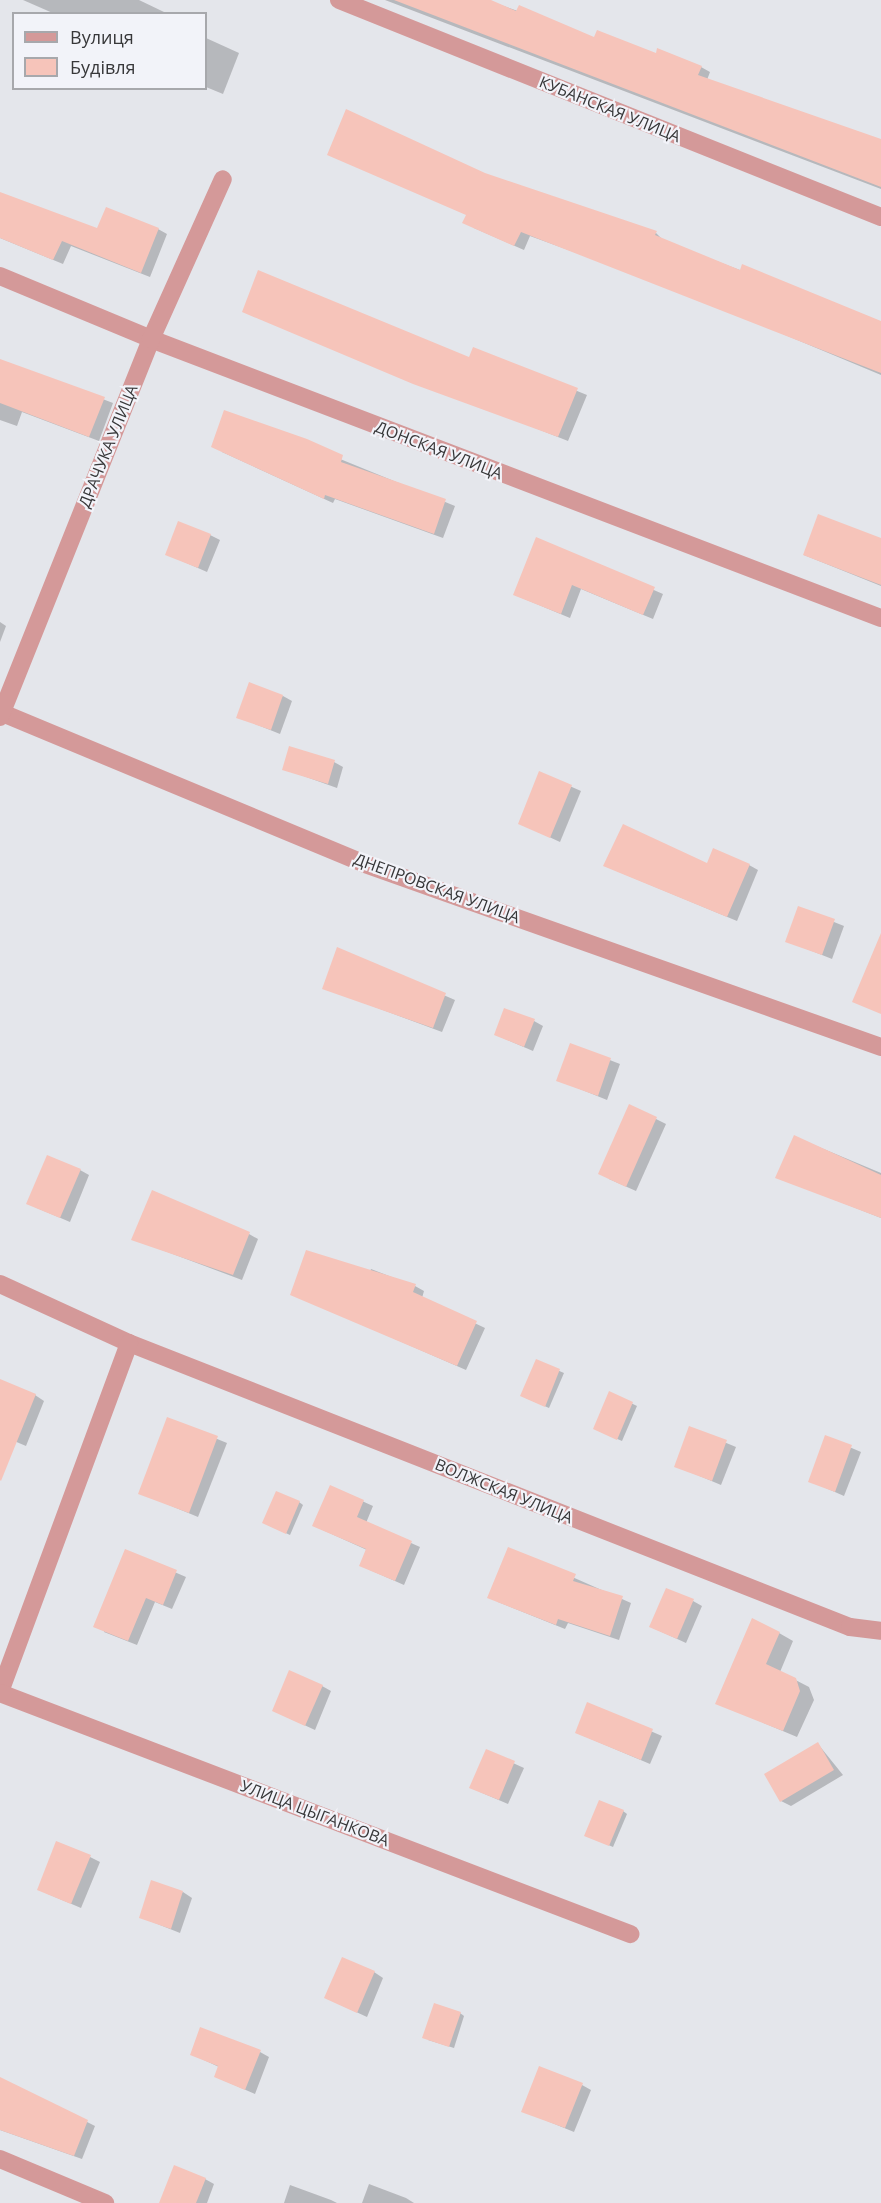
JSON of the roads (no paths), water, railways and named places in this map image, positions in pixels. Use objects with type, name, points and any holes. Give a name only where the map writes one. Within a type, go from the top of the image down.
[{"type":"street","name":"КУБАНСКАЯ УЛИЦА","points":[[339,0],[881,217]]},
{"type":"street","name":"ДРАЧУКА УЛИЦА","points":[[1,714],[151,339],[223,179]]},
{"type":"street","name":"ДОНСКАЯ УЛИЦА","points":[[0,276],[151,339],[881,618]]},
{"type":"street","name":"ДНЕПРОВСКАЯ УЛИЦА","points":[[1,714],[365,864],[881,1047]]},
{"type":"street","name":"ВОЛЖСКАЯ УЛИЦА","points":[[0,1284],[129,1343],[850,1627],[881,1631]]},
{"type":"street","points":[[0,1692],[129,1343]]},
{"type":"street","name":"УЛИЦА ЦЫГАНКОВА","points":[[0,1692],[630,1934]]},
{"type":"street","points":[[0,2159],[105,2203]]}]
